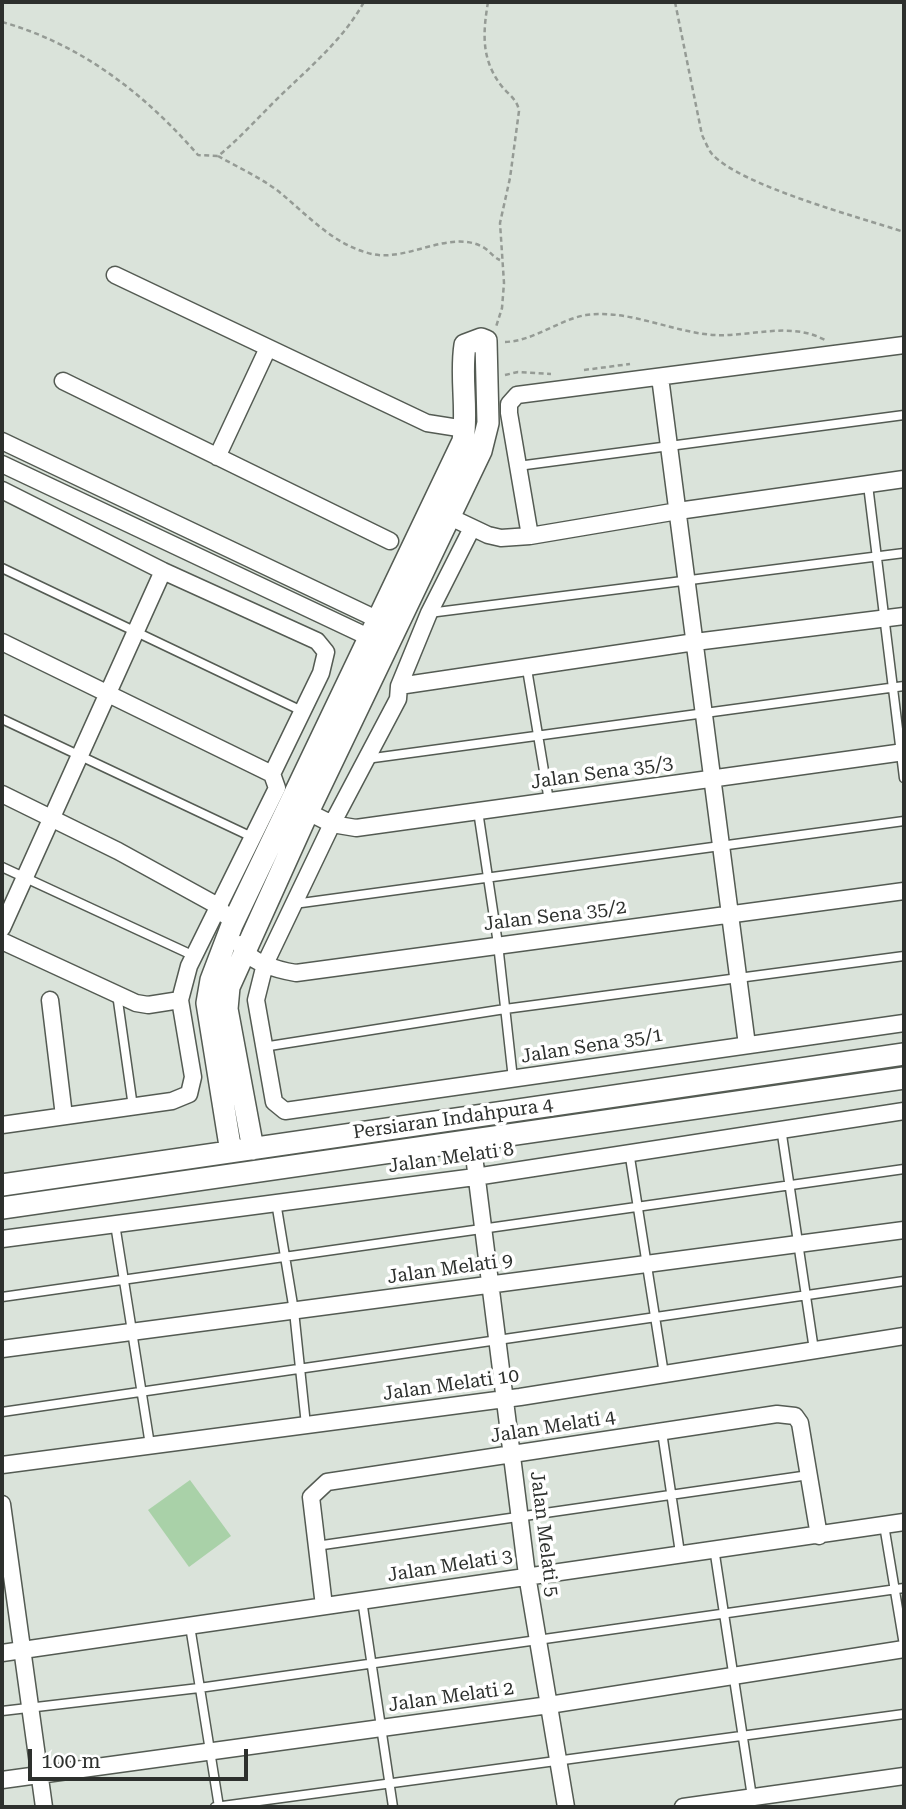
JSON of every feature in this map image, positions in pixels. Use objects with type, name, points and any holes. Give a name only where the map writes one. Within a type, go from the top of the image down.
[{"type":"street","points":[[116,275],[427,423],[465,429]]},
{"type":"street","points":[[231,1152],[207,1003],[211,980],[232,925],[383,633],[450,517],[481,451],[488,423],[486,341],[477,339],[465,345],[463,441],[383,633],[308,812],[229,987],[227,1009],[253,1149]]},
{"type":"street","points":[[530,536],[509,404],[517,395],[904,345]]},
{"type":"street","points":[[217,457],[268,348]]},
{"type":"street","points":[[660,377],[747,1045]]},
{"type":"street","points":[[63,381],[390,541]]},
{"type":"street","points":[[9,444],[383,633],[4,470],[9,444]]},
{"type":"street","points":[[450,517],[501,538],[530,536],[677,511],[904,480]]},
{"type":"street","points":[[2,490],[163,570],[317,641],[327,652],[326,663],[272,774]]},
{"type":"street","points":[[263,1047],[256,1000],[265,964],[332,824],[398,699],[399,686],[429,613],[472,528]]},
{"type":"street","points":[[163,570],[25,878],[2,938],[117,994],[148,1005],[180,999]]},
{"type":"street","points":[[399,686],[695,642],[904,616]]},
{"type":"street","points":[[2,642],[272,774],[277,788],[192,955],[180,999],[193,1087],[180,1100],[2,1125]]},
{"type":"street","name":"Jalan Sena 35/3","points":[[308,812],[332,824],[356,828],[902,752]]},
{"type":"street","points":[[2,794],[218,906],[232,925],[243,952]]},
{"type":"street","name":"Jalan Sena 35/2","points":[[243,952],[265,964],[296,973],[904,891]]},
{"type":"street","points":[[50,1000],[64,1116]]},
{"type":"street","name":"Jalan Sena 35/1","points":[[263,1047],[274,1102],[285,1111],[904,1023]]},
{"type":"street","name":"Persiaran Indahpura 4","points":[[2,1185],[904,1054]]},
{"type":"street","name":"Persiaran Indahpura 4","points":[[2,1208],[904,1078]]},
{"type":"street","name":"Jalan Melati 8","points":[[2,1239],[475,1177],[629,1151],[904,1111]]},
{"type":"street","name":"Jalan Melati 5","points":[[472,1140],[527,1575],[565,1807]]},
{"type":"street","name":"Jalan Melati 9","points":[[2,1349],[904,1230]]},
{"type":"street","name":"Jalan Melati 10","points":[[2,1465],[506,1399],[904,1336]]},
{"type":"street","name":"Jalan Melati 4","points":[[324,1606],[311,1497],[327,1482],[786,1413],[795,1416],[800,1423],[819,1536]]},
{"type":"street","points":[[2,1504],[7,1586],[22,1650],[44,1807]]},
{"type":"street","name":"Jalan Melati 3","points":[[2,1653],[904,1522]]},
{"type":"street","name":"Jalan Melati 2","points":[[2,1780],[549,1705],[904,1647]]},
{"type":"street","points":[[682,1807],[904,1776]]},
{"type":"lane","points":[[518,466],[904,415]]},
{"type":"lane","points":[[867,485],[904,778]]},
{"type":"lane","points":[[429,613],[904,552]]},
{"type":"lane","points":[[2,568],[303,711]]},
{"type":"lane","points":[[527,669],[549,801]]},
{"type":"lane","points":[[366,759],[904,686]]},
{"type":"lane","points":[[2,719],[253,837]]},
{"type":"lane","points":[[478,811],[498,944],[513,1079]]},
{"type":"lane","points":[[294,904],[904,821]]},
{"type":"lane","points":[[2,867],[192,955]]},
{"type":"lane","points":[[263,1047],[505,1010],[904,956]]},
{"type":"lane","points":[[117,994],[133,1107]]},
{"type":"lane","points":[[781,1128],[814,1350]]},
{"type":"lane","points":[[629,1151],[664,1374]]},
{"type":"lane","points":[[2,1297],[904,1169]]},
{"type":"lane","points":[[276,1202],[294,1311],[306,1425]]},
{"type":"lane","points":[[115,1224],[150,1446]]},
{"type":"lane","points":[[2,1412],[904,1281]]},
{"type":"lane","points":[[662,1432],[680,1553]]},
{"type":"lane","points":[[316,1546],[521,1514],[809,1475]]},
{"type":"lane","points":[[884,1525],[904,1647]]},
{"type":"lane","points":[[714,1548],[752,1797]]},
{"type":"lane","points":[[2,1710],[200,1688],[904,1588]]},
{"type":"lane","points":[[362,1600],[393,1807]]},
{"type":"lane","points":[[190,1626],[218,1807],[904,1714]]},
{"type":"path","points":[[218,156],[245,135],[272,104],[326,54],[353,21],[364,2]]},
{"type":"path","points":[[486,341],[500,322],[504,283],[500,223],[510,178],[519,111],[517,102],[501,86],[489,66],[483,42],[488,2]]},
{"type":"path","points":[[675,2],[702,135],[712,154],[733,170],[762,184],[904,233]]},
{"type":"path","points":[[2,22],[54,40],[114,75],[171,125],[198,155],[218,156],[282,194],[308,220],[341,241],[370,254],[393,256],[447,243],[465,243],[483,247],[502,261]]},
{"type":"path","points":[[486,341],[515,342],[565,320],[605,315],[681,331],[717,335],[752,331],[806,331],[828,342]]},
{"type":"green space","points":[[190,1480],[231,1536],[189,1567],[148,1510]]}]
